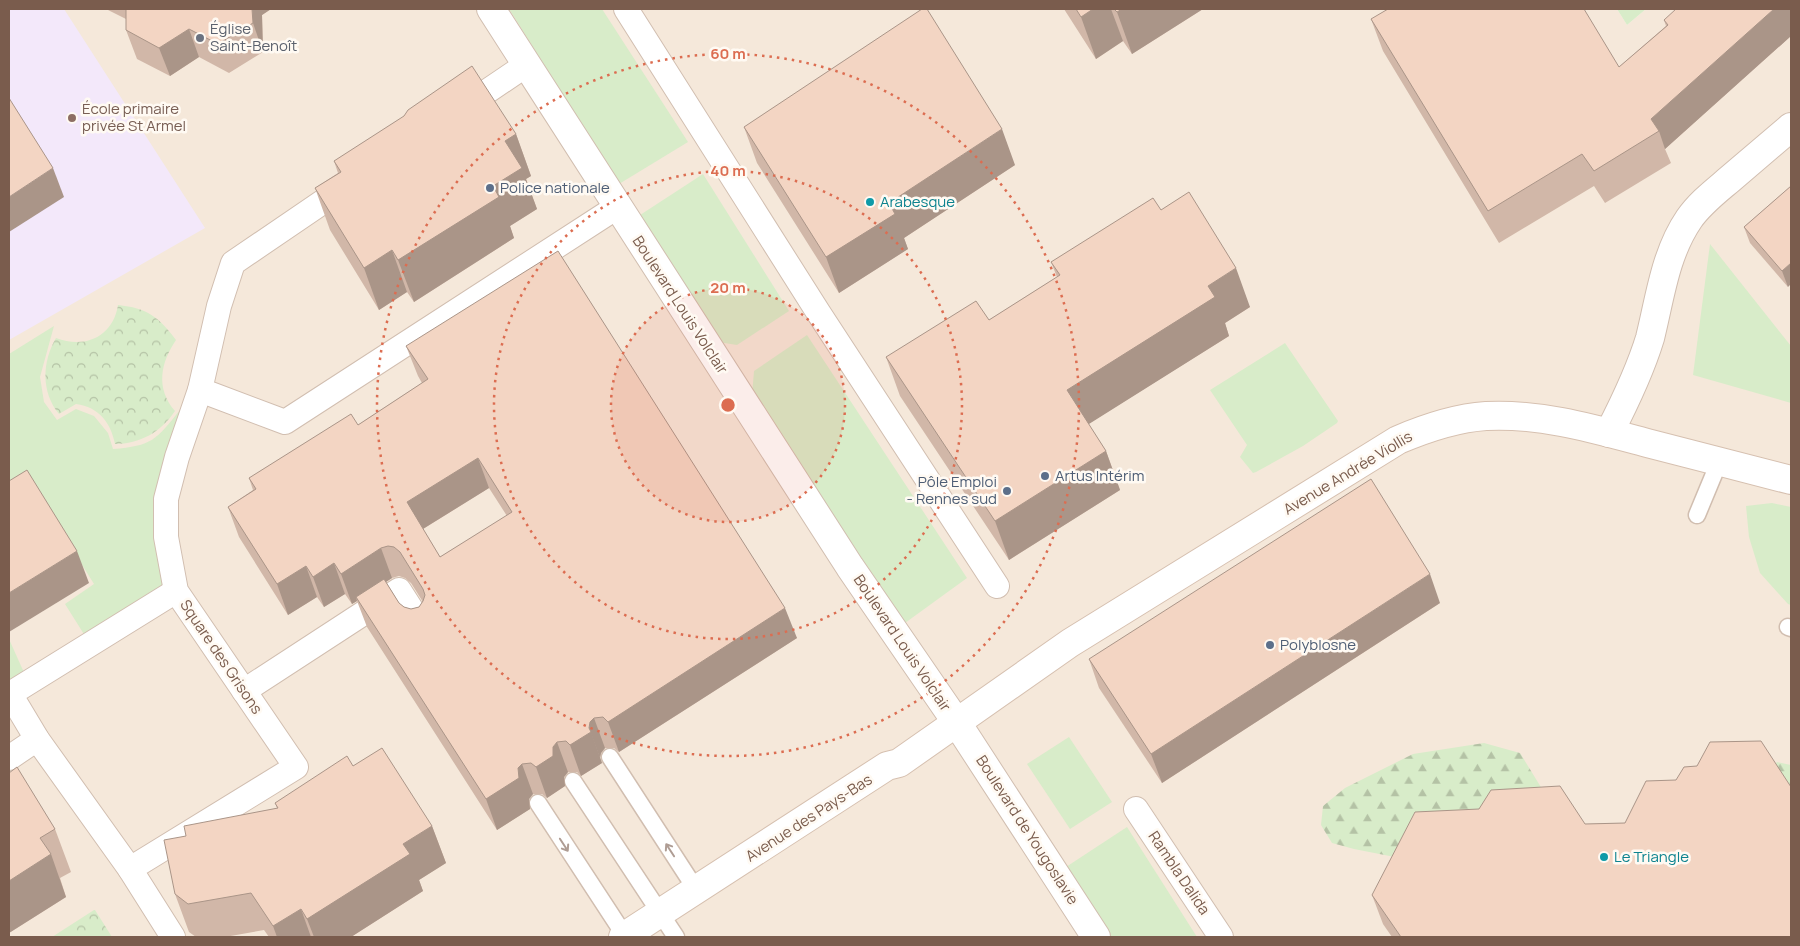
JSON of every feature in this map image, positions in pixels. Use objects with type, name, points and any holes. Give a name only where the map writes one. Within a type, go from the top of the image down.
[{"type":"street","name":"Boulevard Louis Volclair","points":[[490,9],[850,567],[957,723]]},
{"type":"street","points":[[626,9],[829,329],[997,586]]},
{"type":"street","points":[[444,120],[526,65]]},
{"type":"street","points":[[1609,432],[1630,392],[1639,369],[1679,234],[1690,217],[1705,201],[1791,126]]},
{"type":"street","points":[[176,591],[166,537],[166,498],[177,457],[200,390],[219,306],[232,264],[363,175]]},
{"type":"street","points":[[200,390],[285,422],[617,207]]},
{"type":"street","name":"Avenue Andrée Viollis","points":[[957,723],[1070,643],[1398,440],[1449,422],[1486,416],[1516,416],[1571,424],[1609,432],[1791,480]]},
{"type":"street","points":[[244,691],[399,590],[422,626]]},
{"type":"street","name":"Square des Grisons","points":[[130,869],[296,767],[176,591],[10,694],[38,739],[130,869],[173,937]]},
{"type":"street","name":"Avenue des Pays-Bas","points":[[624,937],[887,766],[899,763],[957,723]]},
{"type":"street","name":"Boulevard de Yougoslavie","points":[[957,723],[1096,937]]},
{"type":"street","points":[[9,758],[38,739]]},
{"type":"street","name":"Rambla Dalida","points":[[1136,809],[1221,937]]},
{"type":"lane","points":[[1698,515],[1719,462]]},
{"type":"lane","points":[[610,757],[697,890]]},
{"type":"lane","points":[[573,781],[676,937]]},
{"type":"lane","points":[[538,804],[624,937]]},
{"type":"shaded area","points":[[9,9],[1617,9],[1627,25],[1646,9],[1791,9],[1791,937],[9,937]]},
{"type":"shaded area","name":"École primaire privée St Armel","points":[[9,9],[64,9],[205,228],[9,340]]},
{"type":"green space","points":[[509,9],[602,9],[688,142],[619,184]]},
{"type":"green space","points":[[1617,9],[1646,9],[1627,25]]},
{"type":"green space","points":[[703,174],[789,311],[737,345],[718,342],[637,217]]},
{"type":"green space","points":[[1710,244],[1791,346],[1791,403],[1693,375]]},
{"type":"green space","points":[[118,305],[137,308],[152,315],[164,325],[176,340],[167,357],[162,375],[165,393],[175,411],[163,425],[149,435],[133,442],[115,444],[107,423],[97,412],[76,404],[59,414],[53,405],[46,387],[46,367],[51,347],[56,338],[77,342],[96,338],[110,325]]},
{"type":"green space","points":[[54,326],[40,377],[44,402],[57,420],[76,409],[94,416],[108,433],[113,449],[137,446],[152,440],[159,435],[180,410],[187,412],[168,588],[87,639],[65,604],[94,584],[40,497],[9,498],[9,354]]},
{"type":"green space","points":[[807,335],[967,578],[905,623],[752,395],[754,371]]},
{"type":"green space","points":[[1285,343],[1338,421],[1303,446],[1253,473],[1240,457],[1247,445],[1210,390]]},
{"type":"green space","points":[[1772,503],[1791,507],[1791,605],[1760,573],[1749,537],[1746,506]]},
{"type":"green space","points":[[9,639],[26,677],[9,688]]},
{"type":"green space","points":[[1069,737],[1112,802],[1070,829],[1027,764]]},
{"type":"green space","points":[[1484,743],[1520,753],[1558,815],[1415,861],[1332,843],[1321,825],[1323,806],[1345,788],[1413,754]]},
{"type":"green space","points":[[1777,762],[1791,765],[1791,800],[1771,770]]},
{"type":"green space","points":[[1127,827],[1197,937],[1105,937],[1066,867]]},
{"type":"green space","points":[[94,910],[112,937],[52,937]]},
{"type":"building","points":[[126,9],[252,9],[253,23],[218,44],[189,29],[159,48],[126,30]]},
{"type":"building","name":"Arabesque","points":[[922,9],[927,9],[1002,129],[889,203],[895,214],[826,257],[744,127]]},
{"type":"building","points":[[1076,9],[1093,9],[1081,17]]},
{"type":"building","points":[[1388,9],[1584,9],[1619,67],[1668,25],[1664,20],[1676,9],[1774,9],[1651,119],[1659,131],[1594,171],[1582,154],[1488,211],[1371,19]]},
{"type":"building","points":[[472,66],[516,134],[505,141],[522,168],[493,186],[499,197],[398,260],[392,250],[364,268],[315,188],[341,172],[334,161],[404,116],[408,110]]},
{"type":"building","points":[[9,98],[53,168],[9,197]]},
{"type":"building","points":[[1791,186],[1791,263],[1782,271],[1744,227]]},
{"type":"building","points":[[1189,192],[1236,268],[1208,286],[1215,297],[1067,390],[1106,451],[995,521],[886,357],[976,301],[989,320],[1060,275],[1051,262],[1153,198],[1161,210]]},
{"type":"building","points":[[558,251],[785,608],[608,722],[603,717],[594,718],[590,722],[589,728],[591,732],[570,745],[566,741],[557,742],[553,747],[553,756],[536,767],[531,763],[522,764],[518,768],[519,778],[486,799],[356,597],[384,579],[399,603],[404,607],[411,609],[419,607],[425,595],[423,589],[400,552],[394,547],[381,548],[341,574],[334,563],[313,577],[306,566],[277,584],[228,507],[256,489],[249,478],[351,414],[358,425],[428,379],[406,346]],"holes":[[[478,458],[512,512],[440,557],[407,502]]]},
{"type":"building","points":[[27,470],[77,551],[9,593],[9,481]]},
{"type":"building","name":"Polyblosne","points":[[1371,479],[1430,574],[1151,754],[1089,659]]},
{"type":"building","name":"Le Triangle","points":[[1761,741],[1791,787],[1791,937],[1401,937],[1372,895],[1415,812],[1479,809],[1491,790],[1560,786],[1585,824],[1625,823],[1646,781],[1676,780],[1684,767],[1697,766],[1710,742]]},
{"type":"building","points":[[382,748],[432,826],[403,844],[410,854],[307,919],[301,909],[273,926],[251,893],[188,904],[175,894],[164,840],[186,836],[184,826],[278,808],[275,803],[347,756],[353,766]]},
{"type":"building","points":[[17,767],[55,829],[40,838],[51,854],[9,881],[9,773]]},
{"type":"place","name":"Église Saint-Benoît","points":[[200,38]]},
{"type":"place","name":"École primaire privée St Armel","points":[[72,118]]},
{"type":"place","name":"Police nationale","points":[[490,188]]},
{"type":"place","name":"Arabesque","points":[[870,202]]},
{"type":"place","name":"Artus Intérim","points":[[1045,476]]},
{"type":"place","name":"Pôle Emploi - Rennes sud","points":[[1007,491]]},
{"type":"place","name":"Polyblosne","points":[[1270,645]]},
{"type":"place","name":"Le Triangle","points":[[1604,857]]}]
